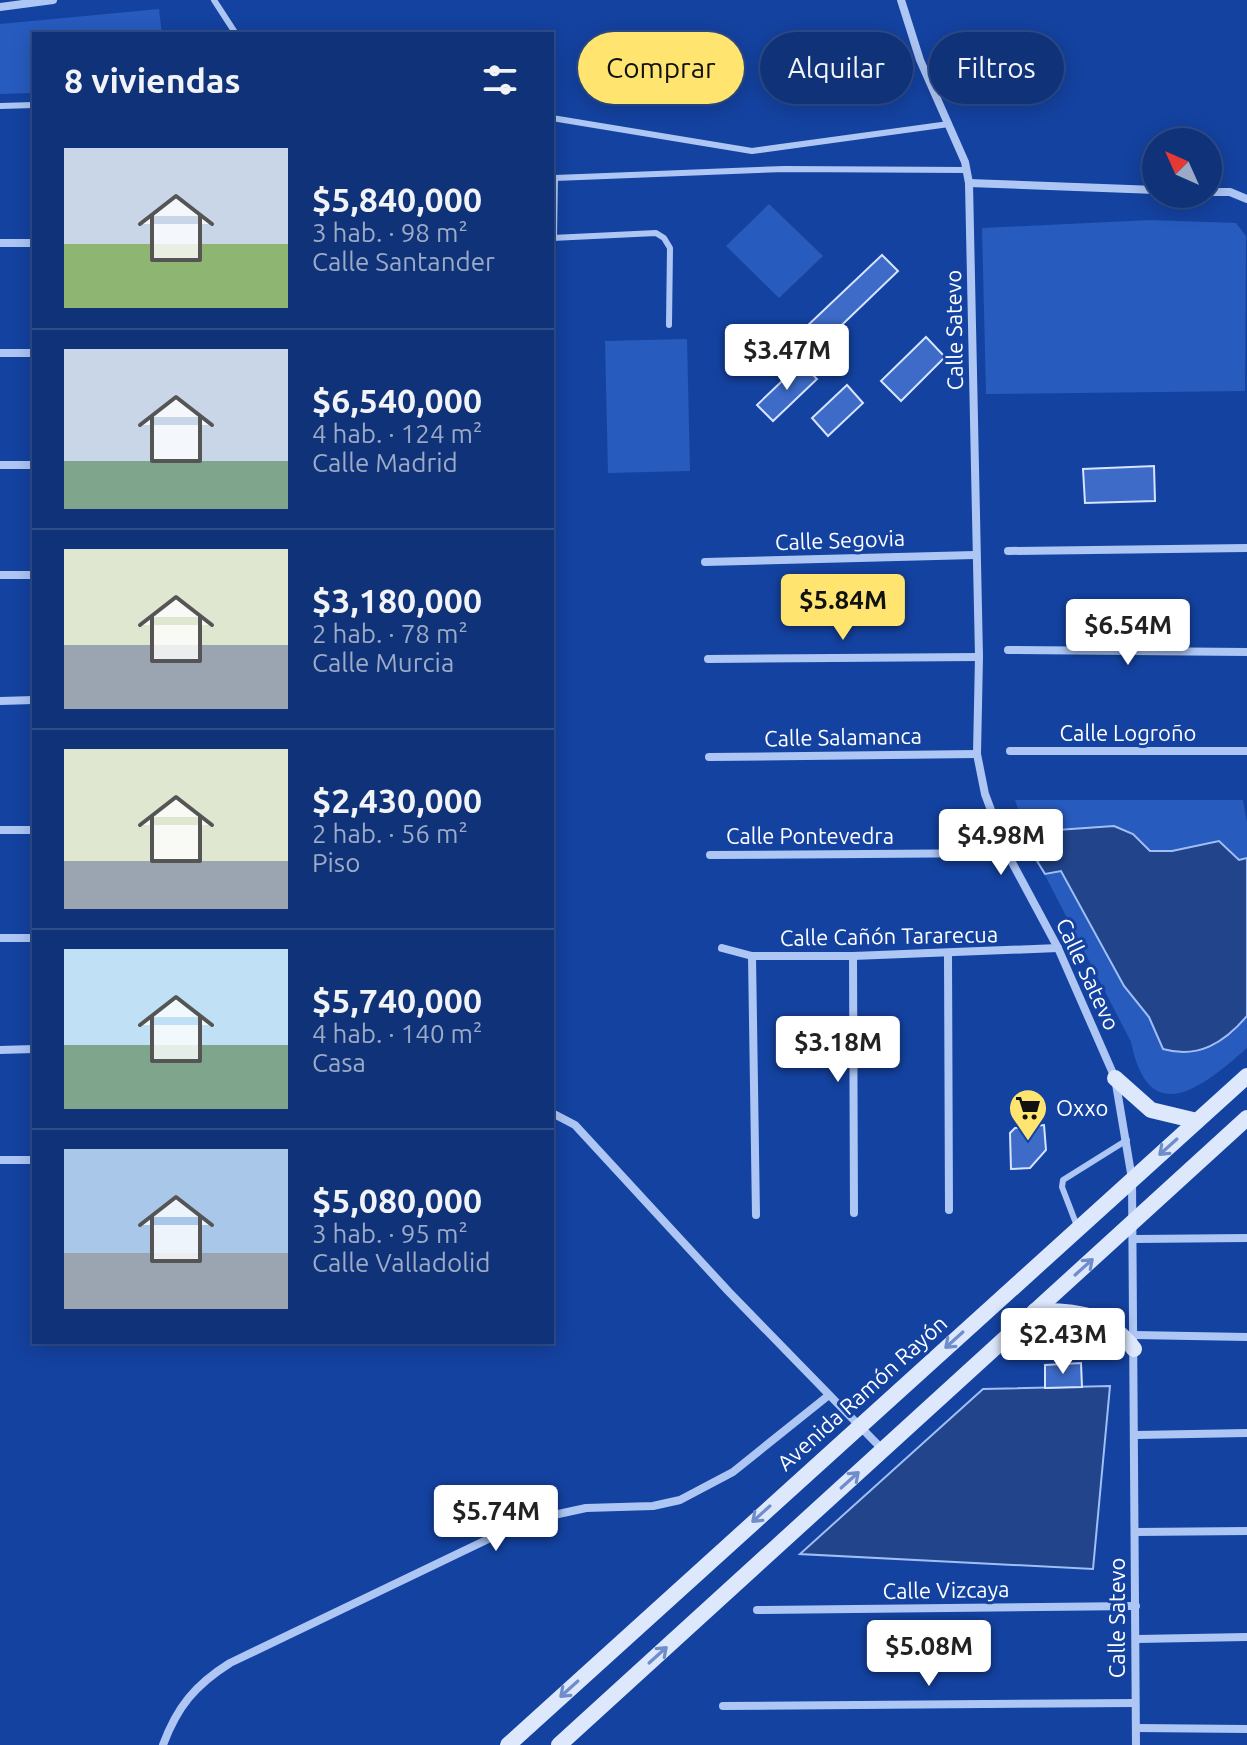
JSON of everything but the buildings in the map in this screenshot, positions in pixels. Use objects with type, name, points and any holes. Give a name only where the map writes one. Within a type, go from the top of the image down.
[{"type":"main road","name":"Avenida Ramón Rayón","points":[[508,1745],[1247,1076]]},
{"type":"main road","points":[[1115,1078],[1151,1110],[1197,1121]]},
{"type":"main road","points":[[559,1745],[1035,1311],[1134,1230],[1247,1118]]},
{"type":"main road","points":[[1035,1311],[1092,1314],[1134,1342]]},
{"type":"street","points":[[0,7],[53,0]]},
{"type":"street","name":"Calle Satevo","points":[[901,0],[920,60],[949,124],[969,183],[979,657],[977,754],[985,794],[1007,853],[1058,948],[1115,1078],[1127,1140],[1134,1230],[1136,1745]]},
{"type":"street","points":[[969,183],[1142,189]]},
{"type":"street","points":[[1222,192],[1247,199]]},
{"type":"street","points":[[0,243],[32,243]]},
{"type":"street","points":[[0,353],[32,353]]},
{"type":"street","points":[[0,465],[32,465]]},
{"type":"street","points":[[1008,551],[1247,548]]},
{"type":"street","name":"Calle Segovia","points":[[705,562],[975,555]]},
{"type":"street","points":[[0,575],[32,575]]},
{"type":"street","points":[[1008,650],[1247,652]]},
{"type":"street","points":[[708,659],[979,657]]},
{"type":"street","points":[[0,701],[32,700]]},
{"type":"street","name":"Calle Logroño","points":[[1010,751],[1247,751]]},
{"type":"street","name":"Calle Salamanca","points":[[709,757],[977,754]]},
{"type":"street","points":[[0,830],[32,830]]},
{"type":"street","name":"Calle Pontevedra","points":[[710,855],[1007,853]]},
{"type":"street","points":[[0,938],[32,938]]},
{"type":"street","name":"Calle Cañón Tararecua","points":[[722,948],[752,956],[853,956],[948,955],[1058,948]]},
{"type":"street","points":[[948,955],[949,1210]]},
{"type":"street","points":[[752,956],[756,1215]]},
{"type":"street","points":[[853,956],[854,1213]]},
{"type":"street","points":[[0,1050],[32,1049]]},
{"type":"street","points":[[554,1114],[575,1125],[883,1450]]},
{"type":"street","points":[[0,1160],[32,1160]]},
{"type":"street","points":[[1134,1230],[1247,1238]]},
{"type":"street","points":[[1134,1342],[1247,1337]]},
{"type":"street","points":[[163,1745],[183,1702],[208,1677],[230,1663],[526,1521],[586,1508],[653,1506],[680,1500],[733,1472],[829,1395]]},
{"type":"street","points":[[1136,1435],[1247,1433]]},
{"type":"street","points":[[1135,1532],[1247,1531]]},
{"type":"street","name":"Calle Vizcaya","points":[[757,1610],[1136,1606]]},
{"type":"street","points":[[1137,1639],[1247,1637]]},
{"type":"street","points":[[723,1706],[1135,1703]]},
{"type":"street","points":[[1136,1728],[1247,1729]]},
{"type":"lane","points":[[214,0],[235,32]]},
{"type":"lane","points":[[0,106],[32,105]]},
{"type":"lane","points":[[554,118],[752,151],[949,124]]},
{"type":"lane","points":[[554,178],[784,169],[967,170]]},
{"type":"lane","points":[[554,238],[656,233],[664,238],[670,248],[669,325]]},
{"type":"lane","points":[[1078,1227],[1062,1187],[1063,1180],[1127,1140]]},
{"type":"shaded area","points":[[159,9],[162,32],[32,32],[32,93],[0,94],[0,24]]},
{"type":"shaded area","points":[[769,204],[823,256],[779,298],[726,246]]},
{"type":"shaded area","points":[[1150,220],[1236,223],[1246,236],[1245,391],[986,394],[982,228]]},
{"type":"shaded area","points":[[687,339],[690,471],[608,473],[605,341]]},
{"type":"shaded area","points":[[1015,800],[1243,800],[1247,822],[1247,1048],[1213,1076],[1179,1093],[1164,1093],[1151,1086],[1139,1069],[1131,1042],[1033,852]]},
{"type":"shaded area","points":[[1114,826],[1133,834],[1150,851],[1172,851],[1219,841],[1239,860],[1247,858],[1247,1016],[1229,1034],[1210,1046],[1188,1052],[1163,1049],[1149,1017],[1124,986],[1061,871],[1045,874],[1037,861],[1053,855],[1048,841],[1057,830]]},
{"type":"shaded area","points":[[1110,1386],[1093,1569],[800,1554],[983,1389]]},
{"type":"place","name":"Oxxo","points":[[1028,1142]]}]
